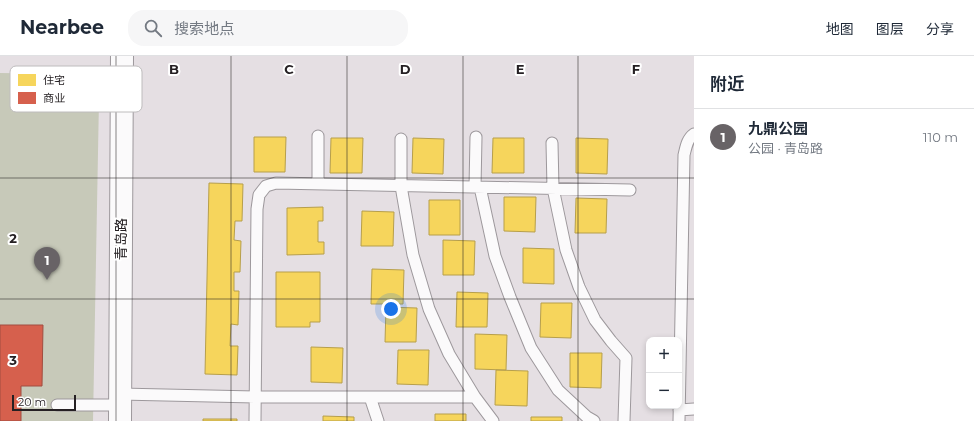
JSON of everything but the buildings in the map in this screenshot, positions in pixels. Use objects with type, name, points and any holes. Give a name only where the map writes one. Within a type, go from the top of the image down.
[{"type":"street","name":"青岛路","points":[[122,56],[122,66]]},
{"type":"street","name":"青岛路","points":[[120,407],[122,112]]},
{"type":"lane","points":[[694,134],[686,146],[684,155],[679,415],[694,409]]},
{"type":"lane","points":[[318,136],[318,184]]},
{"type":"lane","points":[[476,137],[477,187],[495,256],[531,348],[558,390],[587,417],[594,421]]},
{"type":"lane","points":[[401,139],[401,186],[413,255],[429,309],[449,354],[475,397],[493,421]]},
{"type":"lane","points":[[552,143],[553,188],[566,250],[579,286],[596,320],[611,341],[626,358],[624,421]]},
{"type":"lane","points":[[255,421],[256,209],[259,195],[266,186],[276,183],[630,190]]},
{"type":"lane","points":[[57,405],[120,407],[255,397],[475,397]]},
{"type":"lane","points":[[370,397],[378,421]]},
{"type":"green space","points":[[0,73],[10,73],[10,112],[99,112],[93,421],[0,421]]},
{"type":"place","name":"九鼎公园","points":[[47,280]]}]
